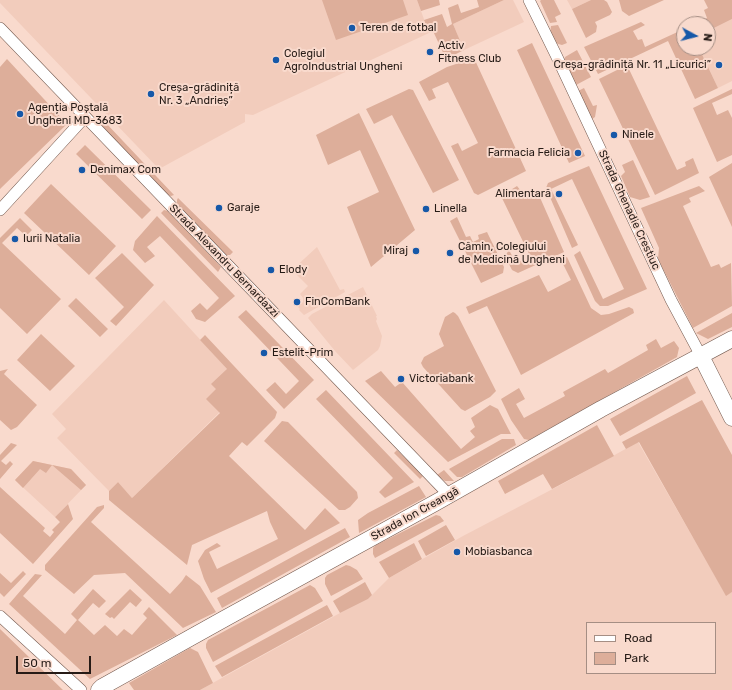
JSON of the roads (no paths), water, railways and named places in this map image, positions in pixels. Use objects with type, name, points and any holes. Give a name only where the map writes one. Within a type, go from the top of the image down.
[{"type":"street","name":"Strada Ghenadie Crestiuc","points":[[529,0],[560,62],[668,293],[732,418]]},
{"type":"street","name":"Strada Alexandru Bernardazzi","points":[[0,28],[449,495]]},
{"type":"street","points":[[0,210],[86,117]]},
{"type":"street","name":"Strada Ion Creangă","points":[[99,690],[601,409],[732,339]]},
{"type":"street","points":[[0,616],[81,690]]},
{"type":"place","name":"Teren de fotbal","points":[[352,28]]},
{"type":"place","name":"Activ Fitness Club","points":[[430,52]]},
{"type":"place","name":"Colegiul AgroIndustrial Ungheni","points":[[276,60]]},
{"type":"place","name":"Creșa-grădiniță Nr. 11 „Licurici”","points":[[719,65]]},
{"type":"place","name":"Creșa-grădiniță Nr. 3 „Andrieș”","points":[[151,94]]},
{"type":"place","name":"Agenția Poștală Ungheni MD-3683","points":[[20,114]]},
{"type":"place","name":"Ninele","points":[[614,135]]},
{"type":"place","name":"Farmacia Felicia","points":[[578,153]]},
{"type":"place","name":"Denimax Com","points":[[82,170]]},
{"type":"place","name":"Alimentară","points":[[559,194]]},
{"type":"place","name":"Garaje","points":[[219,208]]},
{"type":"place","name":"Linella","points":[[426,209]]},
{"type":"place","name":"Iurii Natalia","points":[[15,239]]},
{"type":"place","name":"Miraj","points":[[416,251]]},
{"type":"place","name":"Cămin, Colegiului de Medicină Ungheni","points":[[450,253]]},
{"type":"place","name":"Elody","points":[[271,270]]},
{"type":"place","name":"FinComBank","points":[[297,302]]},
{"type":"place","name":"Estelit-Prim","points":[[264,353]]},
{"type":"place","name":"Victoriabank","points":[[401,379]]},
{"type":"place","name":"Mobiasbanca","points":[[457,552]]}]
